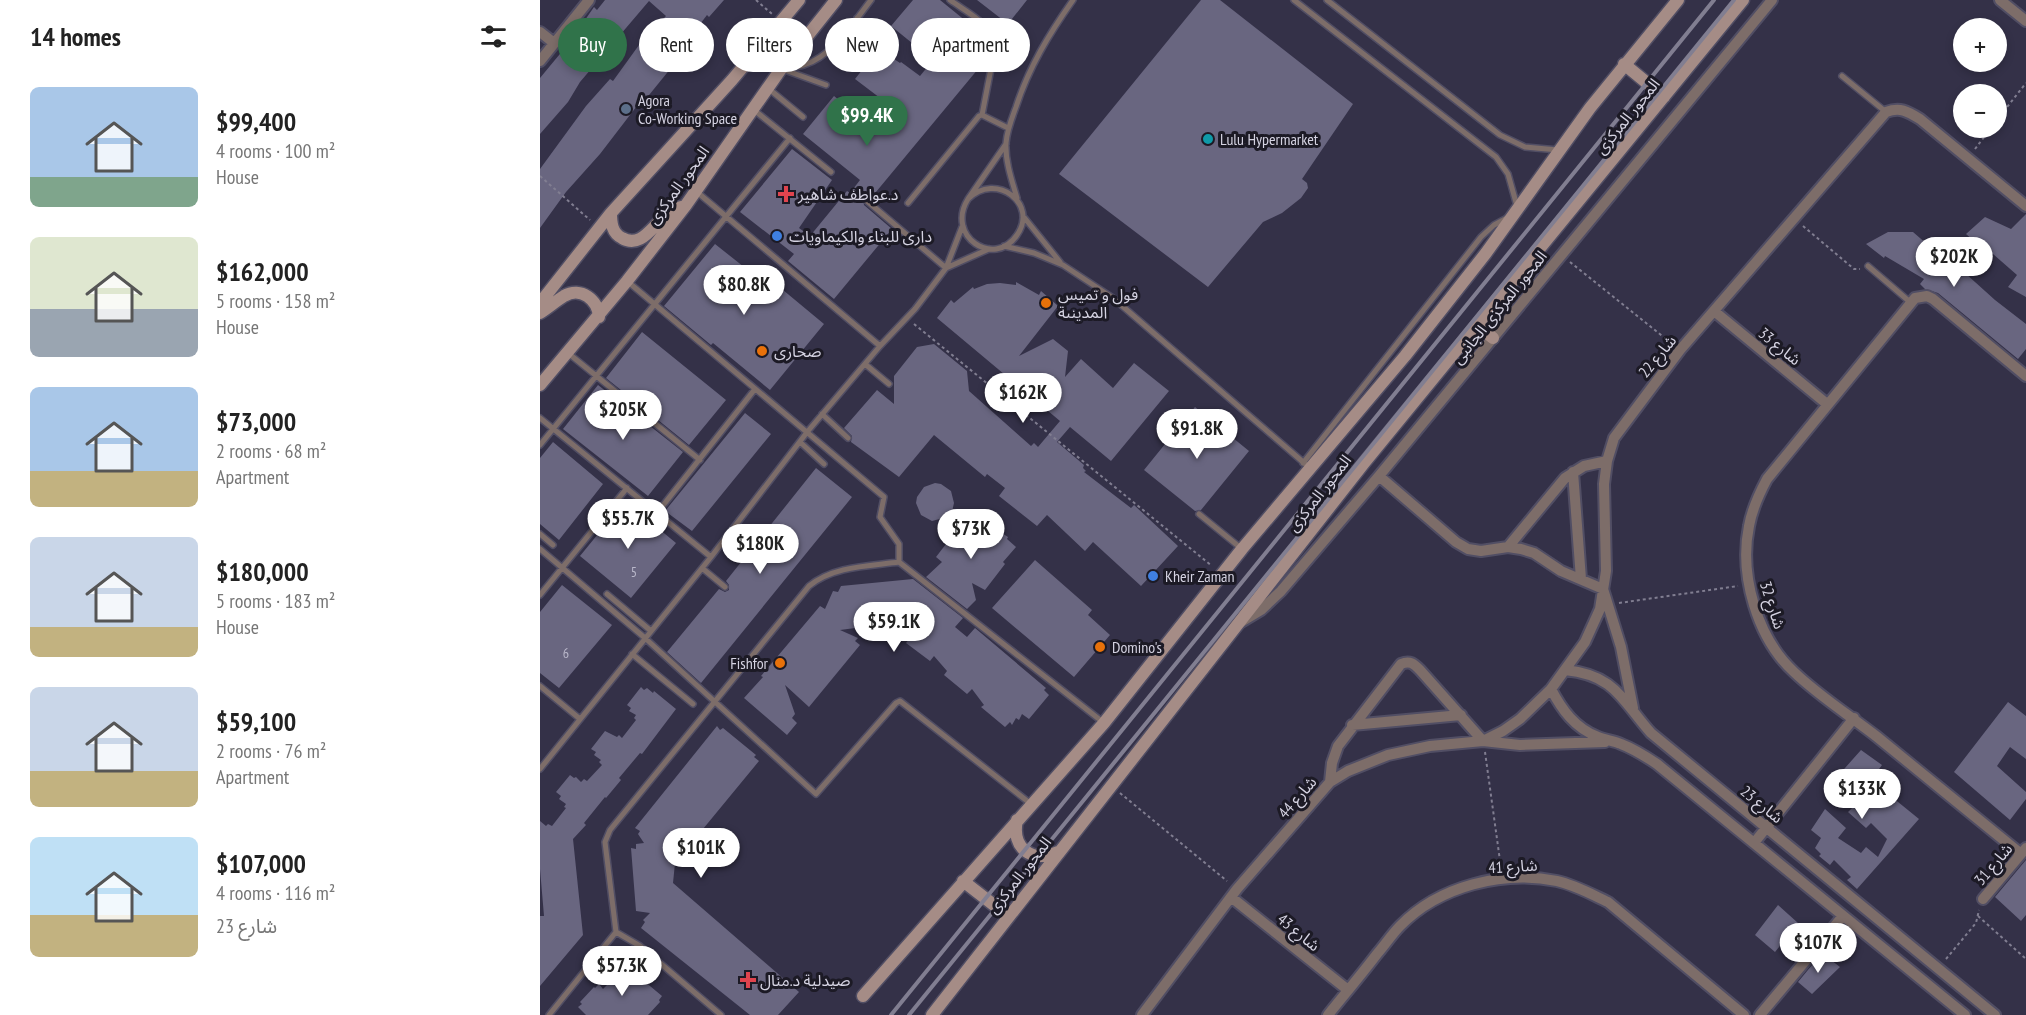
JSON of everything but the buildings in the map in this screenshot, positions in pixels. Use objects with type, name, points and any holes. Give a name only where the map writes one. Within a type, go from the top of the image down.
[{"type":"main road","name":"المحور المركزى","points":[[784,18],[799,0]]},
{"type":"main road","name":"المحور المركزى","points":[[813,28],[836,0]]},
{"type":"main road","name":"المحور المركزى","points":[[863,996],[1104,723],[1307,466],[1433,321],[1516,212],[1558,150],[1677,0]]},
{"type":"main road","name":"المحور المركزى","points":[[932,1015],[1364,463],[1743,0]]},
{"type":"main road","points":[[1624,64],[1664,97]]},
{"type":"main road","name":"المحور المركزى","points":[[540,303],[611,213],[739,72]]},
{"type":"main road","name":"المحور المركزى","points":[[540,385],[599,317],[686,205],[778,72]]},
{"type":"main road","points":[[611,213],[614,231],[624,240],[631,241],[644,238],[662,218],[686,205]]},
{"type":"main road","points":[[540,313],[564,296],[576,292],[593,300],[599,317]]},
{"type":"main road","points":[[1478,326],[1493,338]]},
{"type":"main road","points":[[1017,820],[1016,837],[1019,845],[1026,851],[1042,857],[1058,852]]},
{"type":"main road","points":[[963,881],[1008,916]]},
{"type":"street","points":[[540,61],[589,0]]},
{"type":"street","name":"المحور المركزى الجانبى","points":[[1238,623],[1262,610],[1271,601],[1379,477],[1772,0]]},
{"type":"street","points":[[2000,0],[2026,21]]},
{"type":"street","points":[[540,32],[554,43]]},
{"type":"street","points":[[1886,112],[1896,109],[1914,115],[2026,206]]},
{"type":"street","name":"شارع 22","points":[[1565,670],[1585,642],[1600,609],[1604,589],[1606,552],[1604,484],[1607,460],[1614,438],[1680,350],[1886,112]]},
{"type":"street","points":[[1910,302],[1921,296],[1933,299],[2026,375]]},
{"type":"street","name":"شارع 32","points":[[1910,302],[1767,479],[1756,502],[1749,526],[1746,552],[1750,585],[1762,628],[1776,652],[1793,672],[2024,851]]},
{"type":"street","name":"شارع 33","points":[[1714,311],[1827,404]]},
{"type":"street","points":[[1508,547],[1565,478],[1589,464],[1607,460]]},
{"type":"street","points":[[1573,472],[1581,579]]},
{"type":"street","points":[[1379,477],[1456,542],[1468,549],[1481,551],[1508,547],[1521,549],[1534,553],[1561,571],[1604,589],[1624,657],[1633,712]]},
{"type":"street","points":[[1330,782],[1332,764],[1338,746],[1401,663],[1407,662],[1413,663],[1483,741],[1520,745],[1617,742]]},
{"type":"street","name":"شارع 44","points":[[1142,1015],[1234,893],[1330,782],[1348,771],[1388,755],[1430,746],[1483,741],[1520,719],[1551,689],[1565,670]]},
{"type":"street","name":"شارع 23","points":[[1565,670],[1592,675],[1605,681],[1626,700],[1650,733],[1995,1015]]},
{"type":"street","points":[[1551,689],[1559,705],[1570,719],[1584,730],[1631,748],[1657,764],[1965,1015]]},
{"type":"street","points":[[1352,725],[1461,715]]},
{"type":"street","points":[[1754,843],[1854,718]]},
{"type":"street","name":"شارع 31","points":[[1983,899],[2024,851]]},
{"type":"street","name":"شارع 41","points":[[1328,1015],[1400,926],[1422,907],[1447,893],[1474,884],[1530,878],[1557,881],[1584,890],[1608,902],[1744,1015]]},
{"type":"street","points":[[1824,900],[1837,885]]},
{"type":"street","name":"شارع 43","points":[[1234,893],[1348,990]]},
{"type":"street","points":[[1760,1015],[1843,916]]},
{"type":"lane","points":[[856,18],[871,0]]},
{"type":"lane","points":[[950,0],[988,27],[994,37],[995,48],[982,115]]},
{"type":"lane","points":[[1063,265],[1023,216],[1010,174],[1006,144],[1008,128],[1026,77],[1049,33],[1073,0]]},
{"type":"lane","points":[[1294,0],[1497,157],[1508,174],[1516,212]]},
{"type":"lane","points":[[1327,0],[1500,135],[1525,147],[1558,150]]},
{"type":"lane","points":[[789,72],[826,85]]},
{"type":"lane","points":[[1842,76],[1886,112]]},
{"type":"lane","points":[[767,88],[802,117]]},
{"type":"lane","points":[[753,109],[831,172]]},
{"type":"lane","points":[[982,115],[1008,128]]},
{"type":"lane","points":[[908,203],[976,118],[982,115]]},
{"type":"lane","points":[[540,445],[790,138]]},
{"type":"lane","points":[[540,769],[711,557],[808,431],[880,346],[907,318],[946,268],[962,227],[962,213],[968,199],[1006,144]]},
{"type":"lane","points":[[968,199],[979,190],[994,187],[1008,192],[1018,202]]},
{"type":"lane","points":[[696,191],[880,346]]},
{"type":"lane","points":[[867,201],[946,268]]},
{"type":"lane","points":[[946,268],[1011,242],[1020,231],[1023,216]]},
{"type":"lane","points":[[962,227],[970,240],[990,249]]},
{"type":"lane","points":[[1004,246],[1063,265],[1113,298],[1307,466]]},
{"type":"lane","points":[[1868,266],[1910,302]]},
{"type":"lane","points":[[627,281],[884,497],[880,517],[900,544],[899,562]]},
{"type":"lane","points":[[568,353],[700,460]]},
{"type":"lane","points":[[865,364],[889,384]]},
{"type":"lane","points":[[657,513],[755,389]]},
{"type":"lane","points":[[822,414],[848,438]]},
{"type":"lane","points":[[540,418],[711,557]]},
{"type":"lane","points":[[800,442],[824,464]]},
{"type":"lane","points":[[540,595],[627,488]]},
{"type":"lane","points":[[1199,514],[1242,549]]},
{"type":"lane","points":[[540,534],[553,545]]},
{"type":"lane","points":[[540,549],[645,638],[816,794],[900,701],[1031,804]]},
{"type":"lane","points":[[549,1015],[616,932],[606,837],[610,830],[816,579],[835,572],[899,562],[1104,723]]},
{"type":"lane","points":[[702,568],[725,587]]},
{"type":"lane","points":[[607,594],[651,631]]},
{"type":"lane","points":[[632,654],[693,704]]},
{"type":"lane","points":[[540,686],[580,719]]},
{"type":"lane","points":[[616,932],[640,946],[721,1015]]},
{"type":"lane","points":[[590,964],[609,981]]},
{"type":"path","points":[[756,0],[776,18]]},
{"type":"path","points":[[2007,107],[2026,83]]},
{"type":"path","points":[[1968,158],[1983,138]]},
{"type":"path","points":[[540,176],[600,228]]},
{"type":"path","points":[[1794,219],[1854,269],[1868,266]]},
{"type":"path","points":[[1561,255],[1680,350]]},
{"type":"path","points":[[907,318],[1221,573]]},
{"type":"path","points":[[1609,604],[1750,585]]},
{"type":"path","points":[[1483,741],[1502,880]]},
{"type":"path","points":[[1111,786],[1234,893]]},
{"type":"path","points":[[1939,969],[1976,923],[1983,899]]},
{"type":"path","points":[[1978,915],[2026,959]]},
{"type":"railway","points":[[891,1015],[1714,0]]},
{"type":"railway","points":[[909,1015],[1734,0]]},
{"type":"place","name":"Agora Co-Working Space","points":[[626,109]]},
{"type":"place","name":"Lulu Hypermarket","points":[[1208,139]]},
{"type":"place","name":"د.عواطف شاهير","points":[[786,194]]},
{"type":"place","name":"دارى للبناء والكيماويات","points":[[777,236]]},
{"type":"place","name":"فول و تميس المدينىة","points":[[1046,303]]},
{"type":"place","name":"صحارى","points":[[762,351]]},
{"type":"place","name":"Kheir Zaman","points":[[1153,576]]},
{"type":"place","name":"Domino's","points":[[1100,647]]},
{"type":"place","name":"Fishfor","points":[[780,663]]},
{"type":"place","name":"صيدلية د.منال","points":[[748,980]]}]
